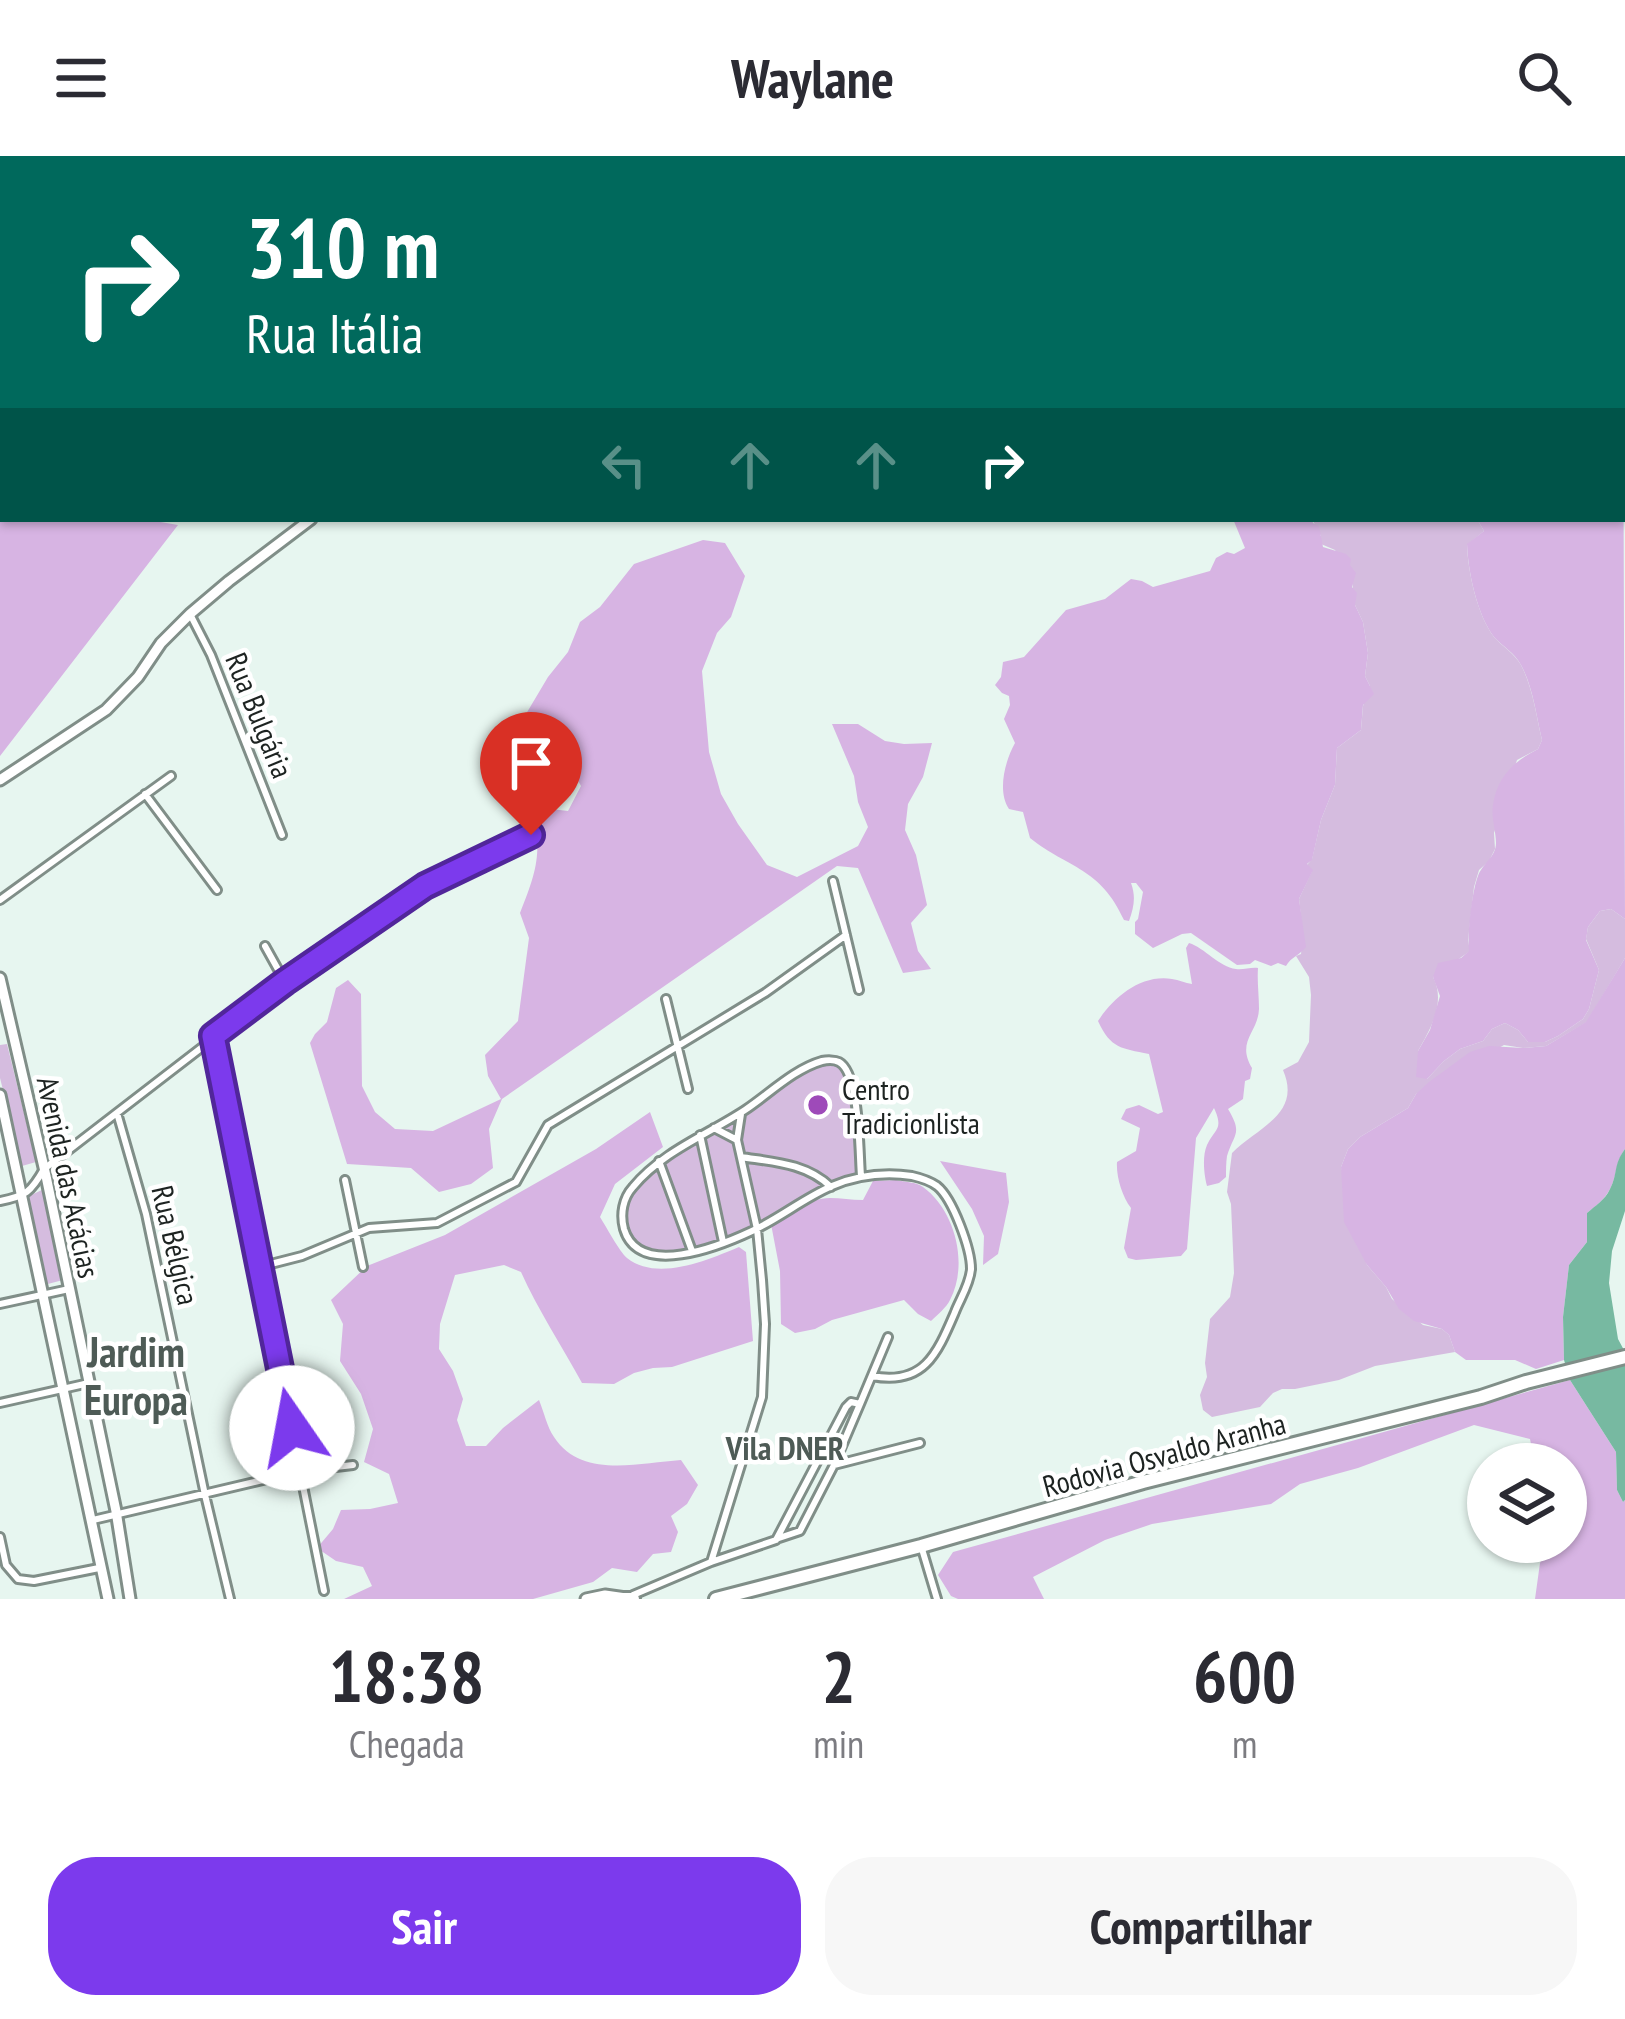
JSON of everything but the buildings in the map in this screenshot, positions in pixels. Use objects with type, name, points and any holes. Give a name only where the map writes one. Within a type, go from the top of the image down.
[{"type":"highway","name":"Rodovia Osvaldo Aranha","points":[[716,1599],[1625,1357]]},
{"type":"street","points":[[0,780],[106,710],[190,614],[305,522]]},
{"type":"street","name":"Rua Bulgária","points":[[190,614],[211,655],[282,835]]},
{"type":"street","points":[[0,901],[171,776]]},
{"type":"street","points":[[145,794],[217,890]]},
{"type":"street","points":[[0,1201],[22,1197],[44,1168],[285,982],[425,886],[531,835]]},
{"type":"street","points":[[833,880],[859,990]]},
{"type":"street","points":[[260,1267],[302,1256],[356,1233],[437,1223],[516,1182],[548,1125],[765,993],[846,935]]},
{"type":"street","points":[[265,946],[285,982]]},
{"type":"street","name":"Avenida das Acácias","points":[[0,978],[3,1008],[44,1168],[130,1599]]},
{"type":"street","points":[[666,999],[688,1089]]},
{"type":"street","points":[[0,1032],[12,1029]]},
{"type":"street","points":[[213,1036],[324,1592]]},
{"type":"street","points":[[861,1176],[851,1081],[836,1060],[822,1061],[659,1161],[629,1190],[621,1212],[633,1247],[644,1255],[674,1256],[757,1229],[831,1186],[861,1176],[886,1174],[934,1183],[945,1194],[961,1228],[971,1269],[966,1288],[931,1361],[902,1378],[872,1376]]},
{"type":"street","name":"Avenida das Acácias","points":[[0,1095],[108,1599]]},
{"type":"street","points":[[711,1562],[762,1397],[765,1324],[757,1229],[737,1140],[741,1112]]},
{"type":"street","name":"Rua Bélgica","points":[[117,1113],[150,1234],[230,1599]]},
{"type":"street","points":[[714,1128],[737,1140]]},
{"type":"street","points":[[700,1136],[723,1242]]},
{"type":"street","points":[[741,1157],[790,1165],[831,1186]]},
{"type":"street","points":[[659,1161],[692,1251]]},
{"type":"street","points":[[345,1180],[363,1267]]},
{"type":"street","points":[[0,1304],[69,1289]]},
{"type":"street","points":[[586,1599],[605,1594],[628,1599],[711,1562],[800,1531],[834,1465],[888,1336]]},
{"type":"street","points":[[0,1403],[89,1383]]},
{"type":"street","points":[[776,1540],[846,1408],[851,1402],[860,1404]]},
{"type":"street","points":[[834,1465],[920,1443]]},
{"type":"street","points":[[89,1521],[302,1471],[353,1465]]},
{"type":"street","points":[[0,1537],[6,1564],[18,1580],[99,1568]]},
{"type":"street","points":[[921,1546],[937,1599]]},
{"type":"shaded area","points":[[0,522],[178,525],[0,756]]},
{"type":"shaded area","points":[[1234,522],[1313,522],[1319,526],[1323,547],[1351,559],[1356,573],[1355,605],[1368,653],[1365,676],[1374,694],[1363,705],[1361,730],[1337,748],[1335,785],[1307,864],[1313,870],[1299,899],[1306,947],[1286,966],[1255,960],[1237,965],[1191,933],[1153,948],[1135,934],[1143,892],[1136,883],[1131,883],[1131,916],[1124,920],[1094,879],[1030,838],[1023,812],[1009,809],[1003,794],[1015,743],[1004,719],[1009,696],[995,685],[1003,662],[1024,657],[1066,610],[1105,599],[1131,579],[1153,587],[1210,571],[1216,558],[1245,548]]},
{"type":"shaded area","points":[[1314,522],[1479,522],[1484,531],[1467,545],[1474,593],[1488,628],[1525,674],[1542,740],[1538,749],[1517,760],[1494,833],[1495,849],[1479,870],[1470,951],[1433,977],[1437,1005],[1418,1051],[1427,1079],[1460,1049],[1483,1041],[1505,1023],[1528,1042],[1545,1042],[1583,1019],[1599,970],[1586,939],[1600,911],[1611,909],[1625,919],[1625,958],[1587,1022],[1546,1046],[1504,1045],[1416,1094],[1408,1108],[1348,1149],[1341,1167],[1367,1265],[1392,1299],[1423,1325],[1449,1335],[1455,1352],[1282,1389],[1260,1407],[1212,1417],[1203,1410],[1200,1395],[1207,1377],[1210,1319],[1230,1297],[1234,1273],[1227,1192],[1232,1153],[1282,1109],[1287,1098],[1283,1070],[1298,1062],[1309,1042],[1309,977],[1296,956],[1301,954],[1303,935],[1299,899],[1312,871],[1307,865],[1335,785],[1337,748],[1361,730],[1370,686],[1365,676],[1368,653],[1363,622],[1352,581],[1335,550],[1321,544]]},
{"type":"shaded area","points":[[1479,522],[1624,522],[1625,919],[1611,909],[1600,911],[1588,927],[1586,940],[1599,970],[1583,1019],[1545,1042],[1528,1042],[1505,1023],[1483,1041],[1460,1049],[1427,1079],[1416,1077],[1418,1051],[1440,996],[1433,977],[1438,963],[1461,958],[1469,951],[1476,883],[1495,848],[1493,810],[1498,786],[1542,740],[1521,665],[1494,637],[1472,580],[1467,544],[1484,531]]},
{"type":"shaded area","points":[[703,540],[725,543],[745,576],[731,617],[717,633],[702,671],[709,752],[721,794],[767,865],[797,877],[858,846],[868,827],[854,776],[832,724],[858,724],[885,741],[932,743],[923,777],[908,804],[905,830],[927,905],[911,923],[918,951],[931,969],[903,973],[858,868],[837,866],[502,1099],[489,1129],[493,1168],[471,1184],[439,1192],[411,1168],[347,1164],[310,1043],[327,1022],[336,988],[348,980],[361,994],[362,1086],[375,1112],[395,1129],[433,1131],[501,1099],[488,1076],[485,1055],[518,1021],[529,938],[520,913],[537,850],[533,807],[568,811],[581,786],[561,752],[526,735],[526,714],[568,652],[580,622],[600,607],[634,564]]},
{"type":"shaded area","points":[[1189,943],[1230,968],[1258,968],[1258,1017],[1246,1051],[1252,1068],[1243,1099],[1228,1109],[1236,1133],[1227,1156],[1226,1177],[1219,1183],[1207,1186],[1204,1171],[1205,1149],[1218,1125],[1214,1108],[1196,1138],[1187,1249],[1181,1256],[1136,1260],[1128,1258],[1124,1248],[1131,1208],[1120,1186],[1117,1162],[1136,1151],[1140,1128],[1121,1119],[1126,1109],[1139,1105],[1163,1112],[1149,1054],[1118,1046],[1098,1021],[1120,996],[1139,984],[1161,978],[1192,984]]},
{"type":"shaded area","points":[[1625,958],[1625,1149],[1608,1193],[1587,1213],[1587,1242],[1569,1265],[1564,1360],[1536,1369],[1515,1360],[1466,1360],[1455,1352],[1442,1329],[1414,1321],[1399,1309],[1367,1265],[1344,1222],[1341,1167],[1348,1149],[1408,1108],[1429,1082],[1470,1052],[1489,1046],[1546,1046],[1586,1022]]},
{"type":"shaded area","points":[[7,1044],[36,1162],[22,1166],[0,1078],[0,1045]]},
{"type":"shaded area","points":[[836,1060],[851,1081],[861,1176],[723,1242],[674,1256],[633,1247],[622,1210],[629,1193],[646,1175],[758,1097],[822,1061]]},
{"type":"shaded area","points":[[650,1112],[663,1147],[615,1184],[600,1217],[627,1258],[639,1265],[667,1268],[739,1247],[746,1252],[753,1341],[672,1367],[634,1373],[614,1384],[582,1383],[521,1272],[504,1265],[455,1275],[440,1324],[439,1349],[463,1399],[457,1420],[466,1446],[486,1446],[539,1400],[554,1437],[579,1459],[612,1465],[681,1460],[698,1485],[687,1504],[671,1516],[678,1532],[671,1552],[653,1554],[637,1572],[612,1568],[593,1582],[533,1599],[344,1599],[372,1586],[363,1567],[336,1561],[317,1548],[341,1510],[398,1503],[389,1474],[364,1462],[373,1429],[361,1394],[340,1361],[343,1324],[331,1300],[367,1266],[445,1235],[596,1149]]},
{"type":"shaded area","points":[[1625,1149],[1625,1211],[1612,1251],[1609,1283],[1618,1339],[1625,1352],[1623,1502],[1617,1490],[1616,1452],[1570,1380],[1564,1360],[1563,1317],[1569,1265],[1587,1242],[1587,1213],[1608,1193]]},
{"type":"shaded area","points":[[940,1161],[1006,1173],[1009,1202],[998,1254],[983,1265],[984,1236]]},
{"type":"shaded area","points":[[896,1180],[923,1187],[951,1223],[958,1270],[946,1306],[931,1321],[904,1300],[795,1333],[781,1324],[780,1271],[771,1224],[814,1201],[863,1200],[873,1181]]},
{"type":"shaded area","points":[[44,1189],[63,1280],[44,1285],[27,1197]]},
{"type":"shaded area","points":[[1570,1380],[1616,1452],[1617,1490],[1625,1500],[1625,1599],[1535,1599],[1540,1563],[1587,1563],[1587,1443],[1531,1443],[1474,1425],[1300,1484],[1271,1504],[1152,1524],[1105,1540],[1033,1577],[1044,1599],[951,1596],[938,1575],[953,1552]]},
{"type":"place","name":"Centro Tradicionlista","points":[[818,1105]]},
{"type":"district","name":"Jardim Europa","points":[[136,1375]]},
{"type":"district","name":"Vila DNER","points":[[785,1447]]},
{"type":"route","points":[[292,1428],[213,1036],[425,886],[531,835]]}]
